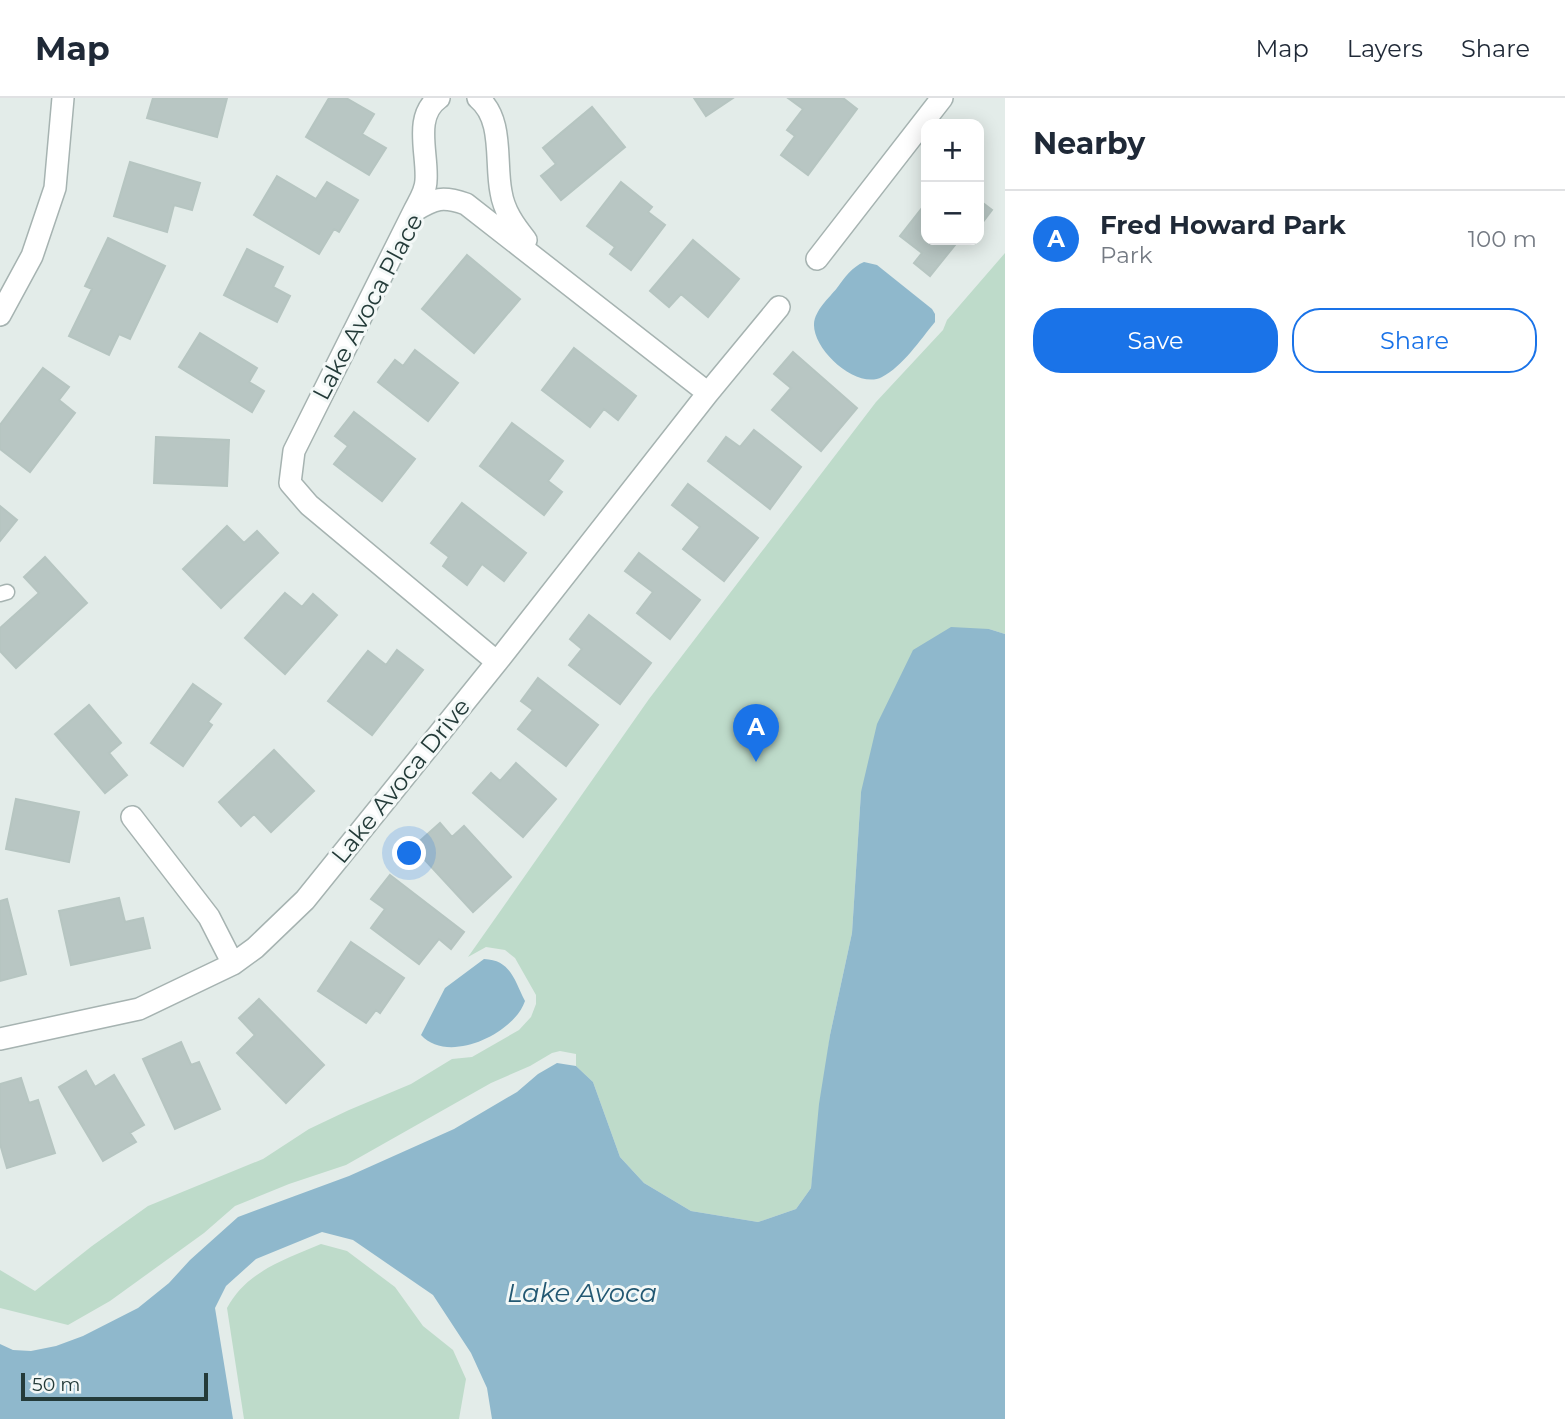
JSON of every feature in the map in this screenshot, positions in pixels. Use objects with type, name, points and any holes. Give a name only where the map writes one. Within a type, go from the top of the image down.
[{"type":"street","points":[[0,315],[32,256],[55,188],[63,98]]},
{"type":"street","points":[[414,211],[426,182],[424,122],[428,110],[439,98]]},
{"type":"street","points":[[478,98],[494,119],[500,192],[506,211],[549,267]]},
{"type":"street","points":[[817,259],[938,99]]},
{"type":"street","name":"Lake Avoca Place","points":[[497,662],[309,505],[290,483],[294,451],[414,211],[436,199],[466,204],[708,393]]},
{"type":"street","name":"Lake Avoca Drive","points":[[0,1039],[139,1009],[233,964],[255,948],[305,900],[779,307]]},
{"type":"street","points":[[132,817],[209,917],[233,964]]},
{"type":"green space","points":[[1005,253],[1005,634],[989,629],[861,792],[852,933],[830,1035],[811,1188],[796,1209],[758,1222],[691,1211],[644,1183],[620,1157],[593,1082],[576,1066],[576,1054],[560,1051],[491,1083],[346,1165],[235,1206],[204,1233],[110,1301],[68,1325],[0,1308],[0,1270],[35,1291],[148,1206],[263,1159],[309,1129],[411,1084],[452,1059],[472,1057],[519,1030],[531,1017],[536,995],[515,958],[505,950],[486,947],[468,957],[649,699],[876,402],[943,330],[947,320]]},
{"type":"green space","points":[[321,1244],[347,1251],[395,1287],[423,1326],[453,1350],[466,1379],[459,1419],[244,1419],[227,1308],[235,1295],[256,1276]]},
{"type":"water","points":[[864,262],[877,265],[935,314],[935,322],[904,360],[882,377],[872,380],[849,373],[828,356],[816,334],[814,324],[823,304],[849,273]]},
{"type":"water","name":"Lake Avoca","points":[[951,627],[989,629],[1005,634],[1005,1419],[492,1419],[487,1388],[471,1353],[433,1295],[353,1240],[322,1232],[256,1259],[226,1286],[215,1308],[233,1419],[0,1419],[0,1344],[13,1350],[31,1351],[56,1346],[83,1336],[138,1308],[169,1283],[190,1260],[238,1217],[349,1176],[454,1129],[517,1092],[538,1074],[557,1063],[576,1066],[593,1082],[620,1157],[644,1183],[691,1211],[758,1222],[796,1209],[811,1188],[819,1104],[830,1035],[852,933],[861,792],[877,724],[913,650]]},
{"type":"water","points":[[484,959],[500,963],[510,972],[525,1001],[518,1013],[508,1024],[479,1042],[447,1047],[433,1044],[421,1035],[445,988]]},
{"type":"building","points":[[153,98],[227,98],[217,137],[147,118]]},
{"type":"building","points":[[329,98],[346,98],[374,114],[362,134],[386,148],[369,175],[306,137]]},
{"type":"building","points":[[694,98],[733,98],[706,116]]},
{"type":"building","points":[[788,98],[843,98],[857,109],[808,175],[781,155],[795,136],[787,130],[803,109]]},
{"type":"building","points":[[592,107],[625,147],[561,200],[541,176],[556,164],[543,148]]},
{"type":"building","points":[[130,162],[200,183],[192,210],[174,205],[167,232],[114,216]]},
{"type":"building","points":[[277,176],[316,199],[327,182],[358,200],[339,232],[334,229],[319,254],[254,215]]},
{"type":"building","points":[[621,182],[652,207],[648,212],[665,225],[631,270],[610,254],[615,247],[587,226]]},
{"type":"building","points":[[984,204],[992,210],[984,220]]},
{"type":"building","points":[[921,209],[921,245],[955,245],[930,276],[914,263],[922,253],[900,236]]},
{"type":"building","points":[[108,238],[165,266],[130,339],[119,334],[109,355],[69,336],[92,289],[85,286]]},
{"type":"building","points":[[693,240],[739,279],[708,317],[681,294],[669,307],[650,291]]},
{"type":"building","points":[[247,249],[283,267],[273,287],[290,296],[277,322],[224,295]]},
{"type":"building","points":[[467,255],[520,299],[474,353],[422,309]]},
{"type":"building","points":[[200,333],[257,368],[249,382],[264,391],[252,412],[179,367]]},
{"type":"building","points":[[574,348],[636,396],[618,420],[604,409],[590,427],[542,390]]},
{"type":"building","points":[[415,350],[458,383],[428,421],[378,382],[395,360],[403,366]]},
{"type":"building","points":[[793,352],[857,408],[821,451],[772,410],[791,388],[774,374]]},
{"type":"building","points":[[43,368],[69,387],[59,400],[75,413],[30,472],[0,449],[0,425]]},
{"type":"building","points":[[354,412],[415,459],[382,501],[334,464],[348,446],[335,436]]},
{"type":"building","points":[[512,423],[563,461],[548,481],[562,492],[544,515],[480,466]]},
{"type":"building","points":[[754,430],[801,467],[770,509],[708,461],[726,437],[740,447]]},
{"type":"building","points":[[156,437],[229,440],[227,486],[154,483]]},
{"type":"building","points":[[688,484],[758,538],[724,581],[683,549],[700,527],[672,505]]},
{"type":"building","points":[[462,503],[526,553],[504,581],[482,564],[467,585],[443,566],[449,557],[431,543]]},
{"type":"building","points":[[0,506],[17,520],[0,541]]},
{"type":"building","points":[[227,526],[244,543],[257,531],[278,553],[221,608],[183,569]]},
{"type":"building","points":[[639,553],[700,600],[670,639],[637,613],[653,592],[625,571]]},
{"type":"building","points":[[45,557],[87,603],[16,668],[0,651],[0,628],[39,593],[24,577]]},
{"type":"building","points":[[285,593],[302,607],[313,594],[337,615],[285,674],[245,638]]},
{"type":"building","points":[[589,615],[651,663],[620,704],[569,665],[582,649],[570,639]]},
{"type":"building","points":[[397,650],[423,670],[372,735],[328,701],[368,651],[386,665]]},
{"type":"building","points":[[538,678],[598,725],[566,766],[518,729],[533,710],[521,701]]},
{"type":"building","points":[[193,684],[221,704],[208,722],[212,725],[183,766],[151,743]]},
{"type":"building","points":[[89,705],[121,743],[109,753],[127,775],[105,793],[55,734]]},
{"type":"building","points":[[274,750],[314,791],[271,832],[254,814],[241,826],[219,802]]},
{"type":"building","points":[[516,763],[556,799],[523,837],[473,793],[491,773],[500,781]]},
{"type":"building","points":[[16,799],[79,812],[69,862],[6,849]]},
{"type":"building","points":[[440,823],[452,837],[464,826],[511,877],[473,912],[413,847]]},
{"type":"building","points":[[390,875],[464,932],[451,949],[439,939],[419,964],[371,928],[385,909],[371,899]]},
{"type":"building","points":[[119,898],[125,922],[143,918],[150,948],[71,965],[59,911]]},
{"type":"building","points":[[7,899],[26,974],[0,981],[0,901]]},
{"type":"building","points":[[351,942],[404,978],[380,1013],[376,1010],[366,1023],[318,991]]},
{"type":"building","points":[[259,999],[324,1065],[286,1103],[237,1053],[255,1035],[239,1018]]},
{"type":"building","points":[[181,1042],[191,1065],[199,1062],[220,1109],[175,1129],[143,1059]]},
{"type":"building","points":[[86,1071],[95,1087],[114,1075],[144,1125],[130,1133],[136,1142],[103,1161],[59,1087]]},
{"type":"building","points":[[21,1078],[29,1103],[38,1100],[55,1153],[7,1168],[0,1144],[0,1084]]},
{"type":"place","name":"Fred Howard Park","points":[[756,762]]}]
